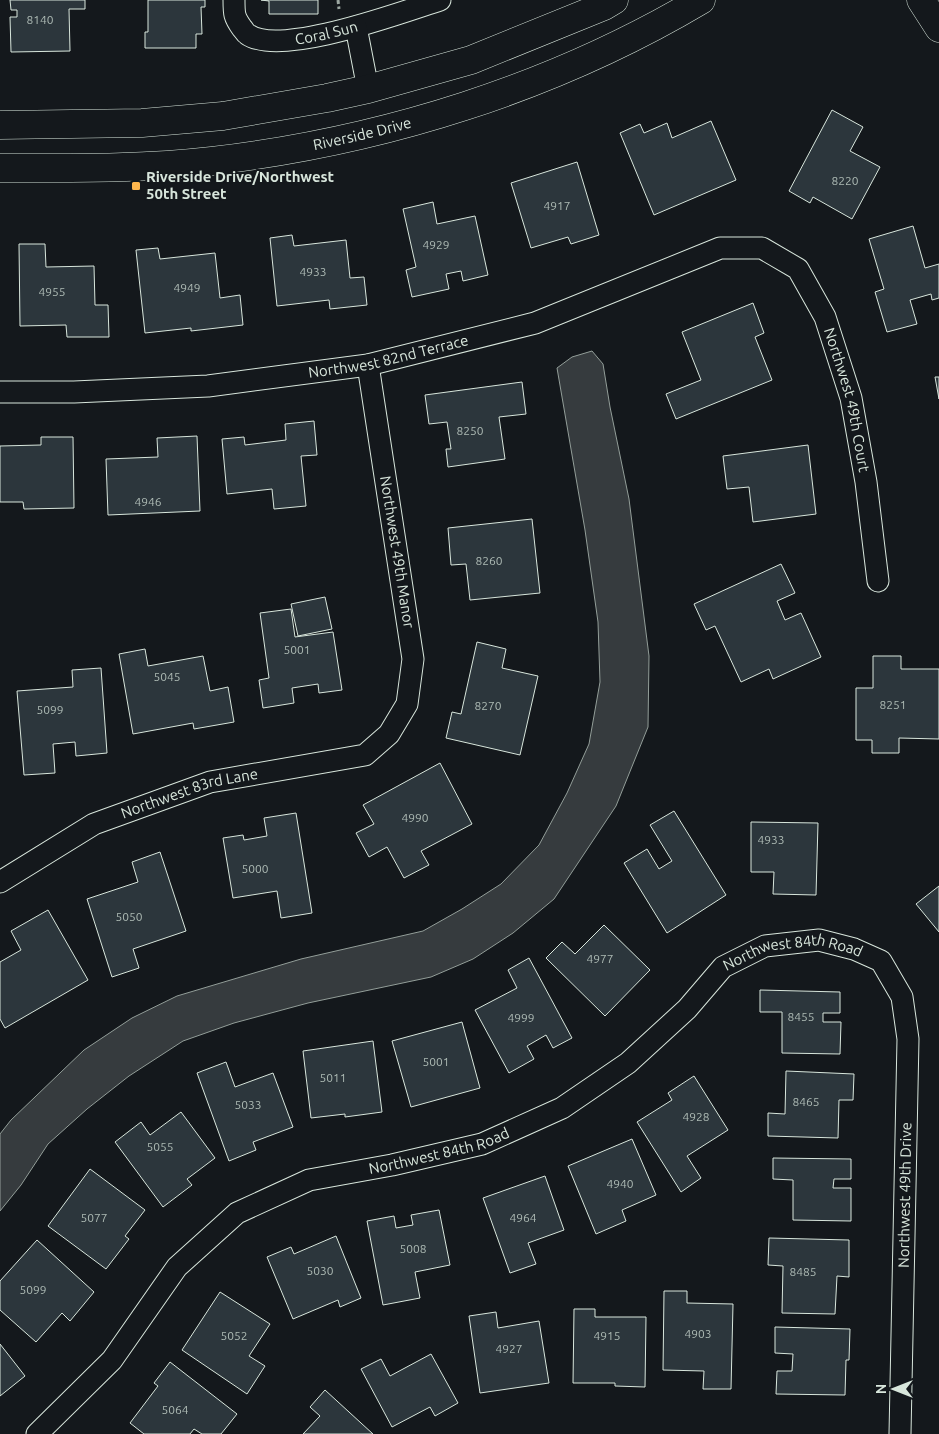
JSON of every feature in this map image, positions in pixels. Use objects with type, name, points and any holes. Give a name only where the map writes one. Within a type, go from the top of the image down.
[{"type":"street","name":"Coral Sun","points":[[234,0],[234,17],[247,34],[265,40],[290,41],[356,26],[440,0]]},
{"type":"street","points":[[0,125],[142,123],[223,116],[327,98],[368,89],[471,60],[604,6],[614,0]]},
{"type":"street","name":"Riverside Drive","points":[[0,168],[118,168],[210,161],[266,153],[367,134],[412,123],[530,83],[606,51],[701,0]]},
{"type":"street","points":[[921,0],[939,28]]},
{"type":"street","points":[[356,26],[368,89]]},
{"type":"street","name":"Northwest 82nd Terrace","points":[[0,392],[74,392],[208,386],[368,365],[535,323],[720,248],[762,248]]},
{"type":"street","name":"Northwest 49th Court","points":[[762,248],[798,269],[825,317],[851,398],[866,482],[878,581]]},
{"type":"street","name":"Northwest 49th Manor","points":[[368,365],[413,659],[407,704],[389,734]]},
{"type":"street","name":"Northwest 83rd Lane","points":[[0,882],[94,824],[210,782],[365,755],[389,734]]},
{"type":"street","name":"Northwest 84th Road","points":[[36,1434],[112,1360],[177,1267],[237,1213],[309,1180],[392,1165],[482,1144],[562,1108],[628,1063],[687,1009],[724,967],[765,946],[819,940],[854,949],[881,961]]},
{"type":"street","name":"Northwest 49th Drive","points":[[881,961],[902,997],[908,1039],[900,1434]]},
{"type":"shaded area","points":[[592,351],[603,364],[629,499],[649,656],[648,727],[616,806],[554,899],[513,933],[473,959],[431,977],[308,1003],[234,1023],[183,1041],[129,1076],[87,1109],[48,1144],[21,1185],[0,1211],[0,1134],[11,1120],[84,1050],[132,1018],[177,996],[301,959],[423,931],[501,884],[539,845],[567,793],[589,744],[600,682],[598,622],[585,530],[557,368],[572,357]]},
{"type":"building","points":[[10,0],[85,0],[85,9],[69,9],[70,51],[11,52],[10,17],[17,17],[17,10],[11,10]]},
{"type":"building","points":[[148,0],[205,0],[205,7],[201,7],[202,34],[196,34],[196,48],[145,48],[145,32],[148,32]]},
{"type":"building","points":[[261,0],[318,0],[318,14],[269,14],[269,1]]},
{"type":"building","points":[[832,110],[863,127],[850,151],[880,167],[852,219],[813,197],[810,203],[789,191]]},
{"type":"building","points":[[711,121],[736,180],[654,215],[620,133],[640,124],[644,133],[667,123],[672,138]]},
{"type":"building","points":[[577,162],[599,235],[571,244],[568,237],[531,248],[511,183]]},
{"type":"building","points":[[433,202],[437,224],[475,216],[488,275],[463,281],[461,271],[446,274],[449,289],[412,297],[406,270],[416,267],[403,209]]},
{"type":"building","points":[[913,226],[925,268],[939,264],[939,298],[932,300],[931,294],[910,300],[917,324],[887,332],[875,292],[884,289],[869,239]]},
{"type":"building","points":[[292,235],[294,246],[346,240],[350,278],[364,277],[367,305],[330,309],[329,300],[277,306],[270,238]]},
{"type":"building","points":[[19,244],[45,244],[46,267],[94,266],[95,305],[108,305],[109,337],[67,337],[66,325],[20,326]]},
{"type":"building","points":[[158,248],[160,259],[215,253],[220,298],[240,295],[243,325],[191,331],[191,328],[145,333],[136,250]]},
{"type":"building","points":[[753,303],[764,333],[755,337],[772,380],[676,419],[666,394],[701,380],[682,332]]},
{"type":"building","points":[[935,377],[939,377],[939,399]]},
{"type":"building","points":[[522,382],[526,414],[499,417],[505,459],[448,467],[446,449],[451,449],[447,422],[429,424],[425,395]]},
{"type":"building","points":[[314,421],[317,455],[301,456],[306,506],[274,509],[272,489],[227,494],[222,439],[244,437],[245,445],[286,440],[285,424]]},
{"type":"building","points":[[197,436],[200,511],[108,515],[106,459],[158,457],[157,438]]},
{"type":"building","points":[[41,437],[73,437],[74,508],[24,509],[23,502],[0,502],[0,446],[41,445]]},
{"type":"building","points":[[808,445],[816,514],[753,522],[749,487],[727,489],[723,456]]},
{"type":"building","points":[[532,519],[540,593],[470,600],[466,564],[451,565],[448,528]]},
{"type":"building","points":[[781,564],[795,593],[777,601],[785,620],[801,613],[821,657],[773,679],[769,669],[741,682],[715,626],[706,630],[694,604]]},
{"type":"building","points":[[325,597],[332,629],[298,636],[291,604]]},
{"type":"building","points":[[291,609],[295,637],[333,632],[342,690],[319,693],[318,684],[292,688],[294,703],[263,708],[259,680],[269,678],[260,613]]},
{"type":"building","points":[[477,642],[506,649],[502,668],[538,676],[520,755],[446,738],[452,712],[461,714]]},
{"type":"building","points":[[145,649],[148,666],[203,656],[210,691],[228,687],[234,722],[194,729],[193,723],[133,734],[119,654]]},
{"type":"building","points":[[873,656],[901,656],[901,669],[939,669],[939,739],[899,738],[899,753],[872,753],[872,740],[856,740],[856,688],[873,688]]},
{"type":"building","points":[[101,668],[107,753],[76,756],[75,742],[53,744],[55,773],[24,775],[17,691],[73,687],[72,670]]},
{"type":"building","points":[[440,763],[472,824],[421,851],[429,865],[404,878],[387,847],[369,857],[356,833],[374,824],[363,805]]},
{"type":"building","points":[[674,811],[726,895],[667,933],[624,863],[647,849],[659,869],[672,861],[650,825]]},
{"type":"building","points":[[296,813],[312,913],[281,918],[277,891],[233,898],[223,838],[243,835],[244,840],[267,836],[264,818]]},
{"type":"building","points":[[751,822],[818,823],[816,895],[773,894],[774,872],[751,872]]},
{"type":"building","points":[[160,852],[186,931],[133,949],[139,968],[112,977],[87,899],[138,882],[132,862]]},
{"type":"building","points":[[939,886],[939,932],[916,904]]},
{"type":"building","points":[[48,910],[88,980],[5,1028],[0,1019],[0,962],[21,950],[11,931]]},
{"type":"building","points":[[604,925],[650,970],[605,1016],[546,958],[562,942],[575,954]]},
{"type":"building","points":[[529,958],[572,1038],[553,1048],[546,1035],[527,1046],[534,1059],[509,1073],[475,1010],[517,988],[508,970]]},
{"type":"building","points":[[760,990],[840,992],[840,1013],[823,1013],[823,1022],[841,1022],[840,1054],[782,1053],[782,1012],[760,1012]]},
{"type":"building","points":[[462,1022],[480,1088],[411,1107],[392,1041]]},
{"type":"building","points":[[373,1041],[382,1112],[345,1117],[345,1114],[311,1118],[303,1051]]},
{"type":"building","points":[[226,1062],[235,1087],[273,1073],[293,1127],[253,1142],[256,1150],[229,1161],[197,1073]]},
{"type":"building","points":[[786,1071],[854,1074],[853,1100],[839,1100],[838,1138],[768,1136],[768,1113],[785,1114]]},
{"type":"building","points":[[694,1076],[728,1130],[687,1156],[701,1178],[681,1192],[637,1122],[672,1100],[668,1093]]},
{"type":"building","points":[[181,1112],[215,1158],[187,1179],[192,1185],[163,1207],[115,1142],[141,1122],[150,1135]]},
{"type":"building","points":[[632,1139],[656,1195],[622,1210],[626,1221],[596,1234],[568,1166]]},
{"type":"building","points":[[773,1158],[851,1159],[851,1179],[834,1179],[833,1188],[851,1188],[851,1221],[793,1220],[793,1180],[773,1179]]},
{"type":"building","points":[[90,1169],[145,1210],[125,1236],[129,1239],[106,1269],[48,1226]]},
{"type":"building","points":[[545,1176],[564,1230],[528,1243],[536,1264],[510,1273],[483,1198]]},
{"type":"building","points":[[439,1210],[450,1265],[415,1272],[420,1298],[383,1305],[367,1221],[394,1216],[396,1228],[413,1225],[411,1215]]},
{"type":"building","points":[[336,1236],[361,1298],[340,1307],[338,1300],[293,1319],[267,1257],[291,1247],[294,1254]]},
{"type":"building","points":[[769,1238],[849,1240],[849,1277],[837,1276],[835,1314],[782,1313],[783,1266],[768,1265]]},
{"type":"building","points":[[37,1240],[94,1292],[70,1321],[62,1313],[36,1342],[0,1310],[0,1281]]},
{"type":"building","points":[[664,1291],[687,1291],[687,1303],[733,1304],[731,1389],[703,1389],[704,1371],[663,1370]]},
{"type":"building","points":[[220,1292],[270,1324],[249,1356],[265,1366],[247,1394],[182,1350]]},
{"type":"building","points":[[574,1309],[595,1309],[595,1317],[646,1317],[645,1387],[615,1386],[615,1383],[573,1383]]},
{"type":"building","points":[[496,1312],[498,1328],[539,1321],[549,1383],[480,1393],[469,1316]]},
{"type":"building","points":[[775,1327],[850,1329],[849,1360],[846,1360],[845,1395],[776,1394],[777,1371],[792,1371],[793,1354],[775,1353]]},
{"type":"building","points":[[0,1344],[25,1376],[0,1396]]},
{"type":"building","points":[[431,1354],[458,1403],[435,1416],[430,1407],[392,1427],[361,1369],[381,1359],[390,1376]]},
{"type":"building","points":[[170,1362],[237,1414],[221,1434],[202,1434],[194,1429],[190,1434],[144,1434],[130,1423],[158,1386],[154,1383]]},
{"type":"building","points":[[325,1390],[373,1434],[303,1434],[320,1416],[310,1407]]},
{"type":"place","name":"Riverside Drive/Northwest 50th Street","points":[[136,186]]}]
